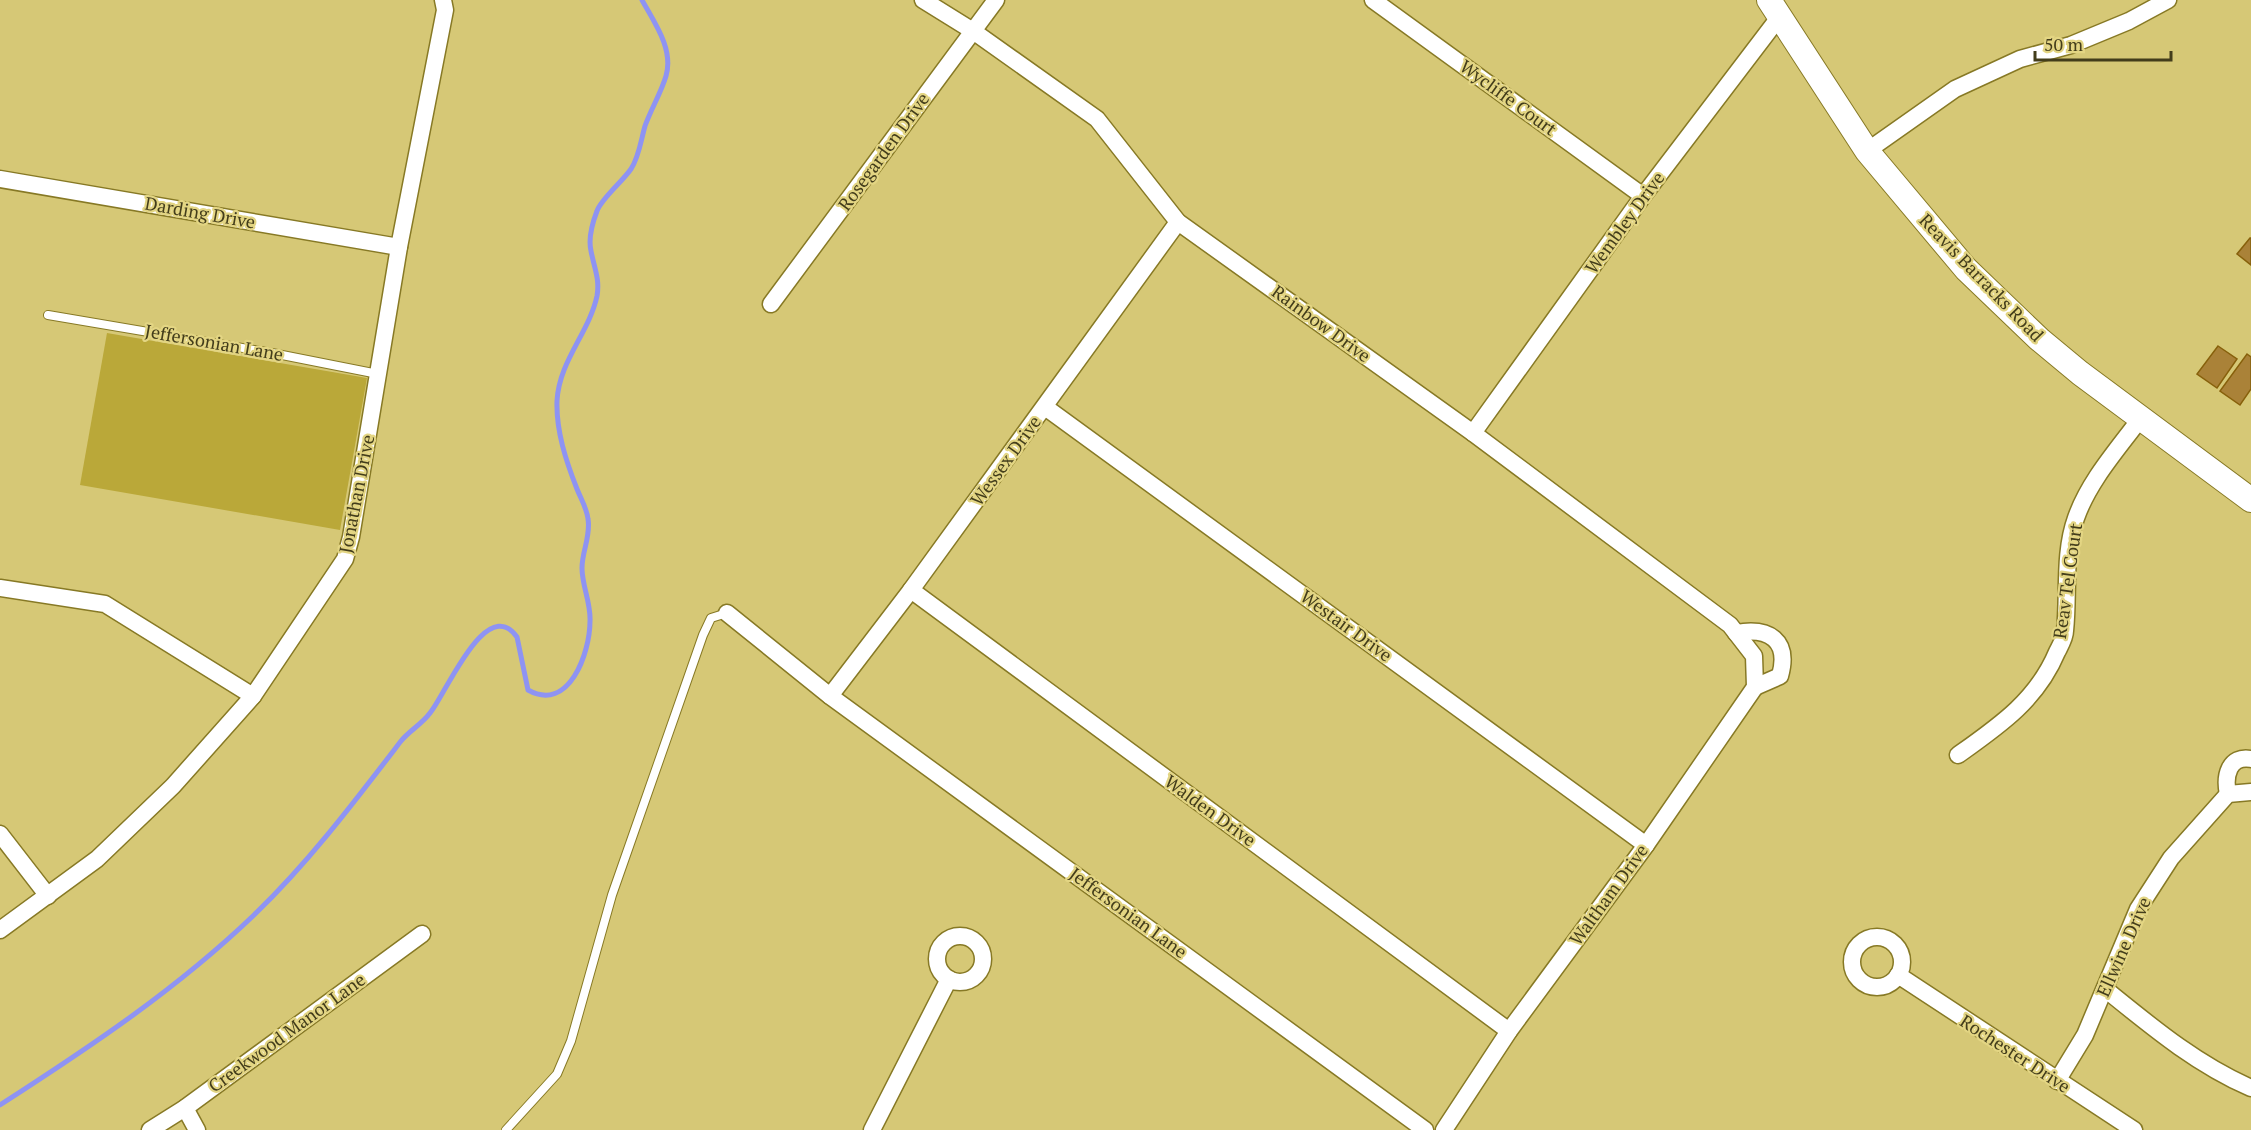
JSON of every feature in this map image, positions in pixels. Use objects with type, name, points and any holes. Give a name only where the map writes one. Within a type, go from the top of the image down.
[{"type":"main road","name":"Reavis Barracks Road","points":[[1775,8],[1867,151],[1929,228],[1995,298],[2064,359],[2140,419],[2251,500]]},
{"type":"street","name":"Jonathan Drive","points":[[1,927],[48,896],[97,859],[173,786],[253,696],[345,559],[351,537],[399,247],[445,10],[443,0]]},
{"type":"street","name":"Rainbow Drive","points":[[923,0],[973,31],[1097,119],[1178,222],[1473,433],[1730,626],[1754,656],[1755,687]]},
{"type":"street","name":"Rosegarden Drive","points":[[771,304],[996,0]]},
{"type":"street","name":"Wycliffe Court","points":[[1373,0],[1643,196]]},
{"type":"street","points":[[1867,151],[1955,89],[2020,59],[2081,41],[2129,21],[2168,0]]},
{"type":"street","name":"Wembley Drive","points":[[1473,433],[1775,8]]},
{"type":"street","name":"Darding Drive","points":[[0,179],[399,247]]},
{"type":"street","name":"Wessex Drive","points":[[830,696],[911,590],[1178,222]]},
{"type":"street","name":"Westair Drive","points":[[1045,407],[1646,845]]},
{"type":"street","name":"Reav Tel Court","points":[[1958,755],[2007,720],[2031,697],[2049,672],[2065,634],[2067,571],[2076,516],[2089,489],[2140,419]]},
{"type":"street","points":[[0,588],[105,604],[253,696]]},
{"type":"street","name":"Walden Drive","points":[[911,590],[1509,1031]]},
{"type":"street","name":"Jeffersonian Lane","points":[[727,613],[830,696],[1425,1130]]},
{"type":"street","points":[[1736,633],[1751,630],[1770,635],[1781,649],[1784,664],[1780,676],[1755,687]]},
{"type":"street","name":"Waltham Drive","points":[[1444,1130],[1509,1031],[1646,845],[1755,687]]},
{"type":"street","points":[[2251,759],[2240,759],[2230,767],[2226,783],[2228,794],[2251,792]]},
{"type":"street","name":"Ellwine Drive","points":[[2056,1082],[2085,1035],[2138,909],[2165,866],[2228,794]]},
{"type":"street","points":[[0,834],[48,896]]},
{"type":"street","name":"Creekwood Manor Lane","points":[[150,1130],[185,1108],[422,934]]},
{"type":"street","name":"Rochester Drive","points":[[1898,975],[2056,1082],[2134,1130]]},
{"type":"street","points":[[872,1130],[949,979]]},
{"type":"street","points":[[2105,989],[2183,1052],[2224,1077],[2251,1088]]},
{"type":"street","points":[[185,1108],[197,1130]]},
{"type":"lane","name":"Jeffersonian Lane","points":[[48,315],[261,351],[379,375]]},
{"type":"lane","points":[[506,1130],[557,1074],[589,987],[626,854],[703,635],[711,618],[727,613]]},
{"type":"shaded area","points":[[107,333],[367,378],[340,530],[80,485]]},
{"type":"building","points":[[2251,238],[2251,265],[2237,254]]},
{"type":"building","points":[[2218,346],[2237,359],[2217,388],[2197,374]]},
{"type":"building","points":[[2247,354],[2251,357],[2251,389],[2240,405],[2220,391]]},
{"type":"waterway","points":[[0,1105],[132,1016],[194,968],[254,915],[313,852],[401,741],[430,713],[468,652],[480,637],[492,628],[505,627],[517,637],[528,690],[542,695],[555,693],[566,687],[574,676],[581,663],[589,634],[590,614],[582,568],[589,525],[563,446],[558,423],[557,401],[563,373],[588,322],[597,296],[597,279],[590,241],[595,216],[599,206],[634,164],[645,126],[666,76],[668,66],[662,36],[642,0]]}]
